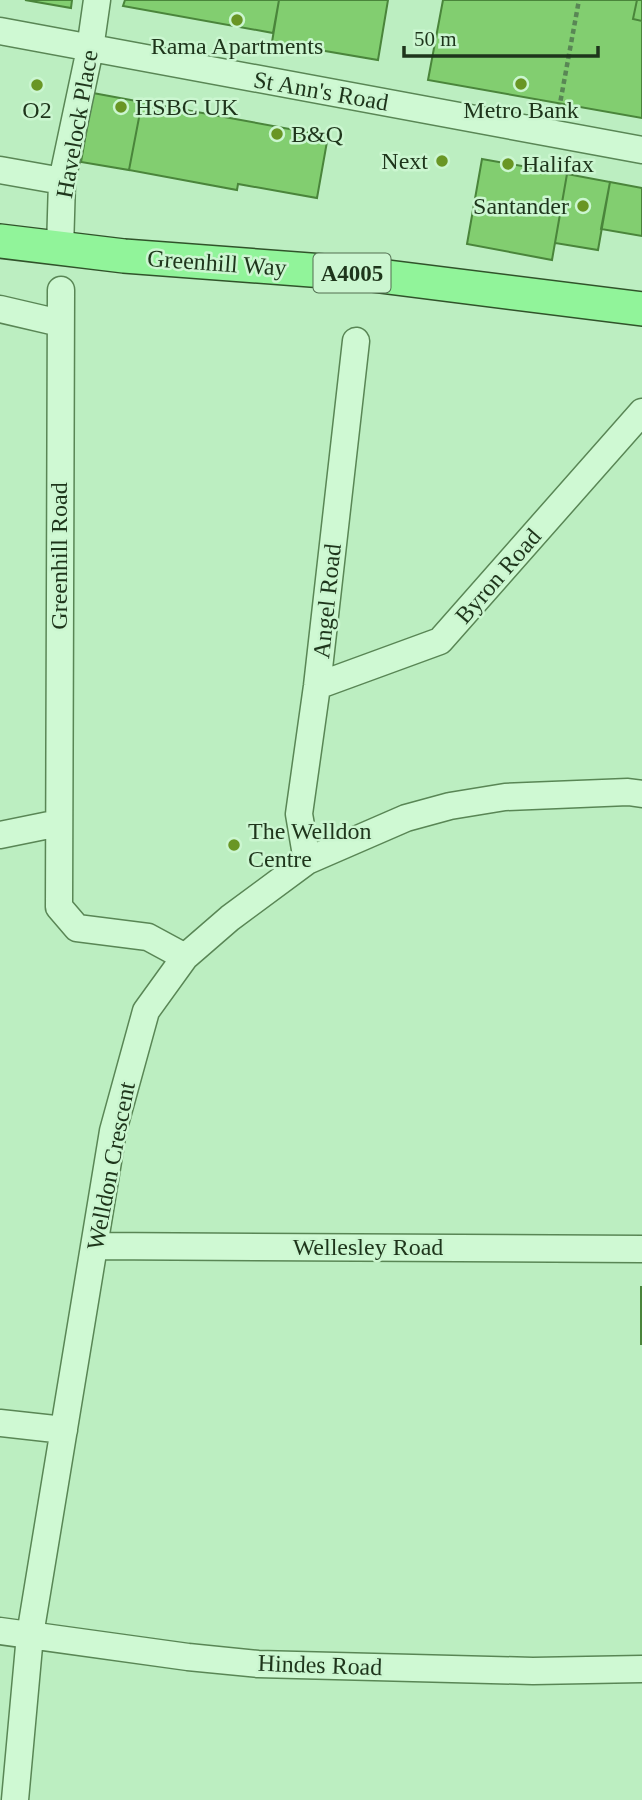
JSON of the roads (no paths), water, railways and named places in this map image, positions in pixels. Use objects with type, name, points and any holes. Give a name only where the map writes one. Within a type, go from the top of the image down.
[{"type":"main road","name":"Greenhill Way","points":[[0,241],[60,249],[363,274],[642,309]]},
{"type":"street","name":"Havelock Place","points":[[60,249],[62,181],[90,49],[97,0]]},
{"type":"street","name":"St Ann's Road","points":[[0,32],[642,150]]},
{"type":"street","points":[[0,170],[62,181]]},
{"type":"street","name":"Greenhill Road","points":[[61,290],[59,906],[77,928],[148,937],[185,957]]},
{"type":"street","points":[[0,309],[60,323]]},
{"type":"street","name":"Angel Road","points":[[307,861],[299,814],[317,686],[356,341]]},
{"type":"street","name":"Byron Road","points":[[317,686],[440,641],[642,412]]},
{"type":"street","name":"Welldon Crescent","points":[[15,1800],[30,1635],[113,1131],[146,1011],[185,957],[230,918],[307,861],[407,818],[450,806],[505,797],[628,792],[642,794]]},
{"type":"street","points":[[0,835],[59,823]]},
{"type":"street","name":"Wellesley Road","points":[[94,1246],[642,1249]]},
{"type":"street","points":[[0,1423],[64,1430]]},
{"type":"street","name":"Hindes Road","points":[[0,1631],[258,1664],[520,1671],[642,1669]]},
{"type":"place","name":"Rama Apartments","points":[[237,20]]},
{"type":"place","name":"Metro Bank","points":[[521,84]]},
{"type":"place","name":"O2","points":[[37,85]]},
{"type":"place","name":"HSBC UK","points":[[121,107]]},
{"type":"place","name":"B&Q","points":[[277,134]]},
{"type":"place","name":"Next","points":[[442,161]]},
{"type":"place","name":"Halifax","points":[[508,164]]},
{"type":"place","name":"Santander","points":[[583,206]]},
{"type":"place","name":"The Welldon Centre","points":[[234,845]]}]
